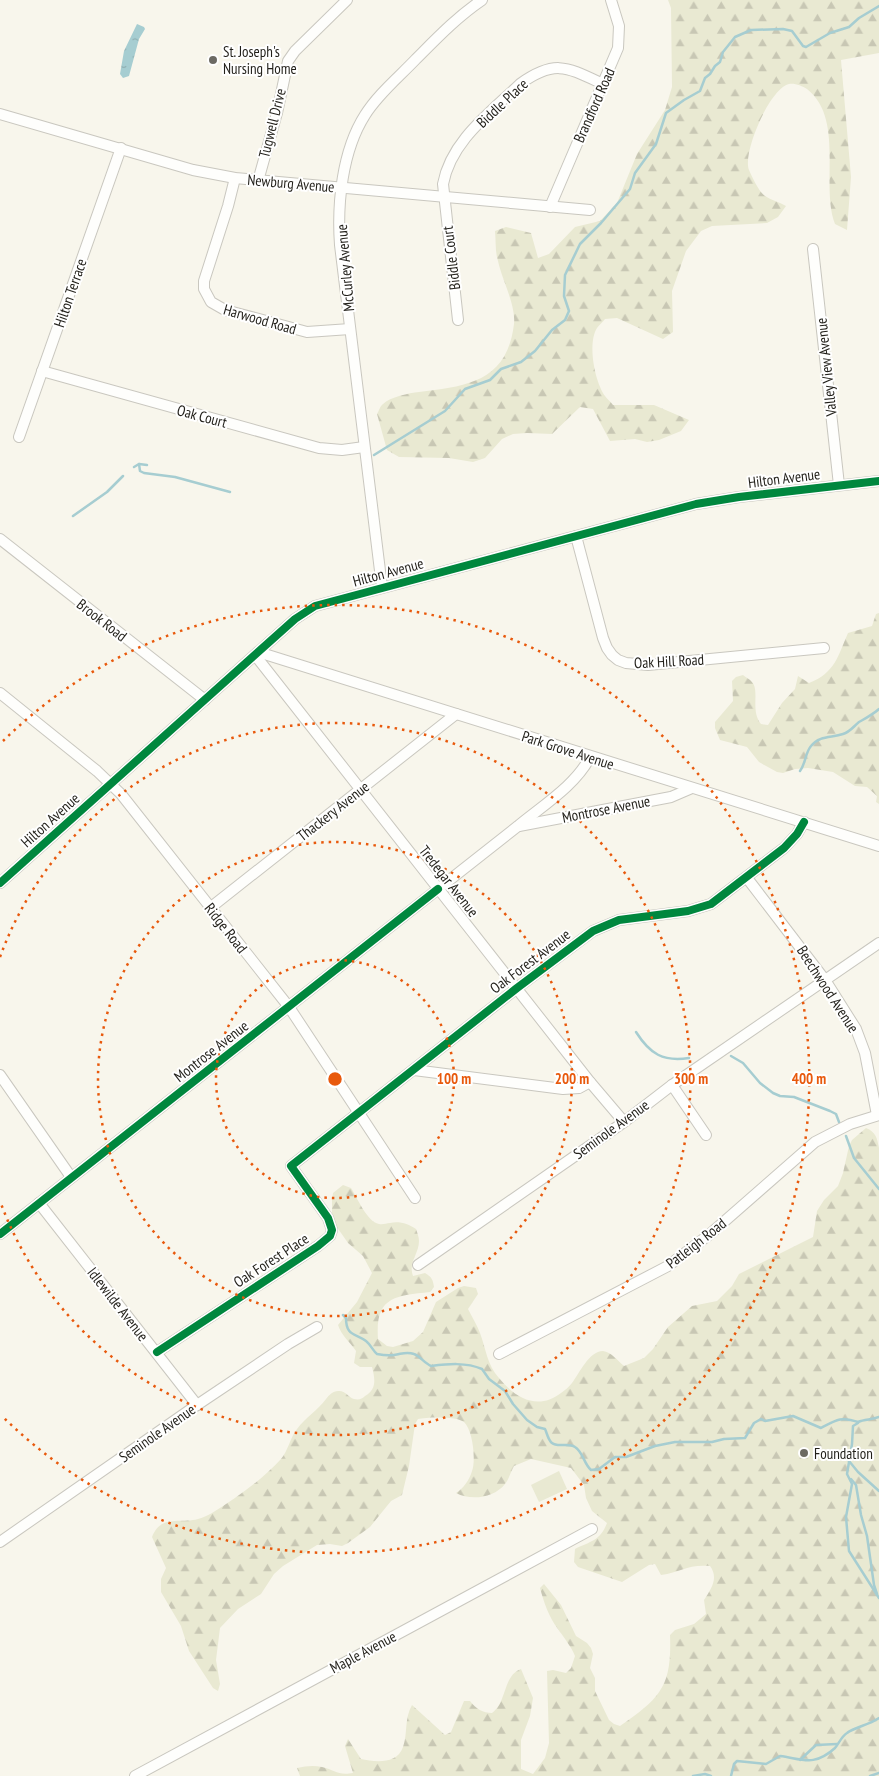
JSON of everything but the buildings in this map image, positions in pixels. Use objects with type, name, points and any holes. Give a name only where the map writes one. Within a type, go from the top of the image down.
[{"type":"street","name":"Tugwell Drive","points":[[258,180],[277,113],[288,62],[295,51],[347,0]]},
{"type":"street","name":"McCurley Avenue","points":[[382,587],[339,231],[342,188],[349,147],[365,115],[378,98],[446,28],[482,0]]},
{"type":"street","name":"Brandford Road","points":[[550,207],[614,60],[619,38],[619,26],[611,0]]},
{"type":"street","name":"Biddle Place","points":[[443,197],[445,172],[457,147],[520,84],[532,76],[553,68],[564,68],[574,71],[603,84]]},
{"type":"street","name":"Newburg Avenue","points":[[0,114],[193,170],[234,178],[590,210]]},
{"type":"street","name":"Hilton Terrace","points":[[19,437],[121,148]]},
{"type":"street","name":"Harwood Road","points":[[234,178],[228,206],[204,281],[204,289],[211,302],[225,310],[307,332],[350,329]]},
{"type":"street","name":"Biddle Court","points":[[443,197],[458,320]]},
{"type":"street","name":"Valley View Avenue","points":[[813,249],[839,485]]},
{"type":"street","name":"Oak Court","points":[[42,371],[318,448],[330,450],[364,447]]},
{"type":"street","name":"Hilton Avenue","points":[[0,883],[306,611],[331,601],[382,587],[696,504],[879,481]]},
{"type":"street","name":"Oak Hill Road","points":[[576,536],[603,638],[612,655],[626,664],[648,665],[824,648]]},
{"type":"street","name":"Brook Road","points":[[0,539],[205,700]]},
{"type":"street","name":"Park Grove Avenue","points":[[256,654],[456,714],[879,846]]},
{"type":"street","name":"Tredegar Avenue","points":[[256,654],[360,790],[590,1082],[624,1122]]},
{"type":"street","name":"Ridge Road","points":[[0,693],[112,784],[288,1007],[415,1198]]},
{"type":"street","name":"Thackery Avenue","points":[[210,908],[456,714]]},
{"type":"street","name":"Montrose Avenue","points":[[0,1234],[518,826],[575,779],[585,767],[590,757]]},
{"type":"street","name":"Montrose Avenue","points":[[518,826],[671,797],[692,788]]},
{"type":"street","name":"Oak Forest Avenue","points":[[291,1166],[517,988],[593,931],[619,920],[700,909],[721,897],[788,844],[798,834],[804,822]]},
{"type":"street","name":"Beechwood Avenue","points":[[746,878],[825,980],[849,1016],[865,1053],[878,1115]]},
{"type":"street","name":"Seminole Avenue","points":[[418,1265],[624,1122],[672,1085],[879,943]]},
{"type":"street","points":[[414,1070],[563,1090],[578,1088],[590,1082]]},
{"type":"street","points":[[0,1075],[71,1178]]},
{"type":"street","points":[[672,1085],[706,1135]]},
{"type":"street","name":"Patleigh Road","points":[[499,1354],[668,1266],[710,1234],[815,1142],[850,1124],[878,1115]]},
{"type":"street","name":"Oak Forest Place","points":[[157,1352],[318,1246],[330,1236],[332,1230],[328,1218],[291,1166]]},
{"type":"street","name":"Idlewilde Avenue","points":[[39,1203],[197,1405]]},
{"type":"street","name":"Seminole Avenue","points":[[0,1542],[197,1405],[288,1344],[317,1327]]},
{"type":"street","name":"Maple Avenue","points":[[135,1776],[592,1529]]},
{"type":"green space","points":[[668,0],[879,0],[879,53],[841,60],[851,177],[847,230],[835,224],[831,208],[829,135],[825,117],[818,102],[807,89],[789,84],[782,88],[766,108],[754,136],[748,162],[750,173],[763,194],[786,206],[778,217],[767,223],[712,226],[701,231],[686,251],[672,291],[673,332],[663,339],[617,318],[605,319],[594,335],[592,353],[595,373],[601,390],[613,405],[654,405],[689,420],[681,431],[659,440],[647,442],[635,439],[610,441],[593,409],[580,407],[552,434],[513,434],[502,439],[485,458],[473,462],[449,458],[399,457],[387,450],[377,414],[383,404],[390,399],[405,394],[453,387],[482,378],[494,369],[503,358],[510,343],[514,317],[511,301],[497,258],[495,231],[506,227],[531,233],[538,258],[549,254],[575,227],[600,221],[617,203],[637,154],[665,110],[672,87],[671,8]]},
{"type":"green space","points":[[879,613],[879,804],[876,802],[877,796],[867,787],[855,786],[833,772],[808,768],[795,769],[783,773],[777,772],[759,762],[747,747],[720,740],[715,728],[715,722],[733,701],[732,681],[736,677],[743,675],[752,682],[755,691],[755,707],[758,719],[761,724],[768,725],[782,703],[795,689],[798,676],[809,683],[825,674],[838,656],[848,633],[872,626],[876,614]]},
{"type":"green space","points":[[866,1128],[876,1136],[879,1148],[879,1776],[300,1776],[297,1768],[310,1766],[322,1767],[340,1773],[353,1773],[345,1746],[348,1739],[361,1759],[385,1761],[396,1757],[403,1747],[408,1716],[412,1705],[445,1735],[451,1732],[464,1701],[470,1701],[480,1710],[492,1713],[500,1703],[511,1677],[521,1669],[533,1698],[530,1716],[521,1740],[521,1769],[533,1774],[545,1758],[549,1743],[547,1671],[553,1670],[566,1673],[571,1668],[575,1656],[549,1615],[540,1588],[544,1584],[561,1605],[576,1636],[591,1648],[593,1654],[590,1668],[595,1678],[595,1691],[609,1720],[620,1726],[645,1707],[661,1689],[669,1667],[670,1635],[675,1630],[694,1624],[706,1614],[704,1600],[714,1579],[713,1570],[710,1566],[690,1567],[661,1575],[655,1564],[649,1565],[622,1582],[578,1567],[574,1562],[575,1549],[598,1537],[607,1523],[592,1511],[586,1498],[584,1485],[571,1468],[531,1459],[514,1466],[508,1480],[500,1489],[482,1497],[468,1497],[456,1493],[470,1477],[474,1460],[472,1438],[467,1426],[460,1420],[449,1418],[418,1419],[415,1424],[409,1466],[402,1495],[391,1501],[370,1527],[348,1543],[342,1546],[330,1544],[317,1545],[283,1566],[274,1574],[261,1594],[238,1609],[220,1628],[216,1660],[220,1684],[218,1691],[213,1688],[189,1651],[181,1626],[161,1592],[161,1579],[166,1568],[152,1537],[160,1525],[172,1521],[198,1519],[212,1513],[257,1481],[281,1459],[297,1429],[331,1394],[340,1391],[354,1399],[359,1399],[372,1390],[374,1380],[372,1367],[360,1367],[354,1363],[356,1351],[343,1335],[338,1325],[357,1302],[372,1273],[363,1256],[348,1243],[332,1220],[333,1193],[343,1185],[351,1188],[370,1219],[380,1224],[394,1222],[407,1224],[416,1229],[419,1246],[412,1266],[413,1276],[425,1273],[431,1277],[433,1282],[434,1287],[430,1292],[406,1295],[389,1301],[380,1314],[378,1339],[387,1346],[393,1347],[413,1341],[423,1332],[436,1302],[458,1288],[464,1286],[476,1288],[478,1294],[468,1309],[479,1330],[487,1357],[495,1373],[512,1391],[527,1400],[544,1401],[561,1393],[568,1387],[589,1359],[598,1352],[609,1353],[624,1366],[644,1358],[653,1349],[668,1327],[692,1306],[717,1301],[732,1286],[739,1274],[813,1237],[817,1211],[824,1200],[838,1186],[852,1140]]},
{"type":"green space","points":[[559,1471],[567,1489],[539,1502],[531,1485]]},
{"type":"water","points":[[137,24],[145,29],[139,39],[129,76],[123,78],[120,74],[124,51]]},
{"type":"waterway","points":[[374,455],[445,411],[465,389],[490,380],[501,369],[521,362],[535,351],[552,330],[565,320],[569,311],[564,296],[565,275],[580,244],[630,189],[635,173],[656,144],[666,113],[700,91],[705,78],[720,62],[723,52],[735,37],[751,30],[783,29],[792,31],[803,46],[806,47],[830,33],[849,27],[859,18],[879,6]]},
{"type":"waterway","points":[[139,464],[140,471],[144,473],[175,477],[230,492]]},
{"type":"waterway","points":[[134,467],[139,464],[147,465]]},
{"type":"waterway","points":[[73,516],[107,492],[123,476]]},
{"type":"waterway","points":[[800,771],[806,755],[814,742],[822,738],[845,733],[879,709]]},
{"type":"waterway","points":[[636,1032],[641,1040],[658,1055],[672,1059],[689,1058]]},
{"type":"waterway","points":[[731,1056],[743,1063],[760,1083],[773,1093],[780,1096],[794,1097],[830,1111],[836,1114],[839,1122]]},
{"type":"waterway","points":[[846,1136],[854,1158],[879,1189]]},
{"type":"waterway","points":[[343,1315],[346,1318],[349,1331],[366,1341],[377,1354],[409,1353],[416,1355],[431,1366],[463,1364],[482,1369],[489,1379],[505,1391],[527,1420],[537,1427],[545,1429],[552,1443],[575,1447],[591,1470],[599,1469],[615,1457],[626,1457],[655,1446],[675,1442],[712,1442],[724,1439],[745,1438],[754,1423],[761,1419],[765,1421],[793,1416],[821,1428],[839,1420],[847,1419],[858,1422],[879,1417]]},
{"type":"waterway","points":[[858,1423],[853,1426],[847,1474],[852,1484],[846,1517],[849,1551],[879,1598]]},
{"type":"waterway","points":[[849,1461],[879,1491]]},
{"type":"waterway","points":[[851,1479],[856,1485],[877,1594]]},
{"type":"waterway","points":[[731,1776],[734,1764],[737,1761],[766,1764],[780,1756],[802,1760],[821,1758],[835,1748],[847,1733],[879,1718]]},
{"type":"waterway","points":[[800,1760],[816,1745],[837,1744]]},
{"type":"waterway","points":[[870,1776],[879,1773]]},
{"type":"waterway","points":[[693,1776],[705,1774],[711,1776]]},
{"type":"cycle path","points":[[0,883],[295,619],[315,606],[696,504],[739,497],[879,481]]},
{"type":"cycle path","points":[[157,1352],[318,1246],[330,1236],[332,1230],[328,1218],[291,1166],[517,988],[593,931],[619,920],[688,911],[711,904],[784,848],[797,834],[804,822]]},
{"type":"cycle path","points":[[0,1234],[438,889]]},
{"type":"place","name":"St. Joseph's Nursing Home","points":[[213,60]]},
{"type":"place","name":"Foundation","points":[[804,1453]]}]
